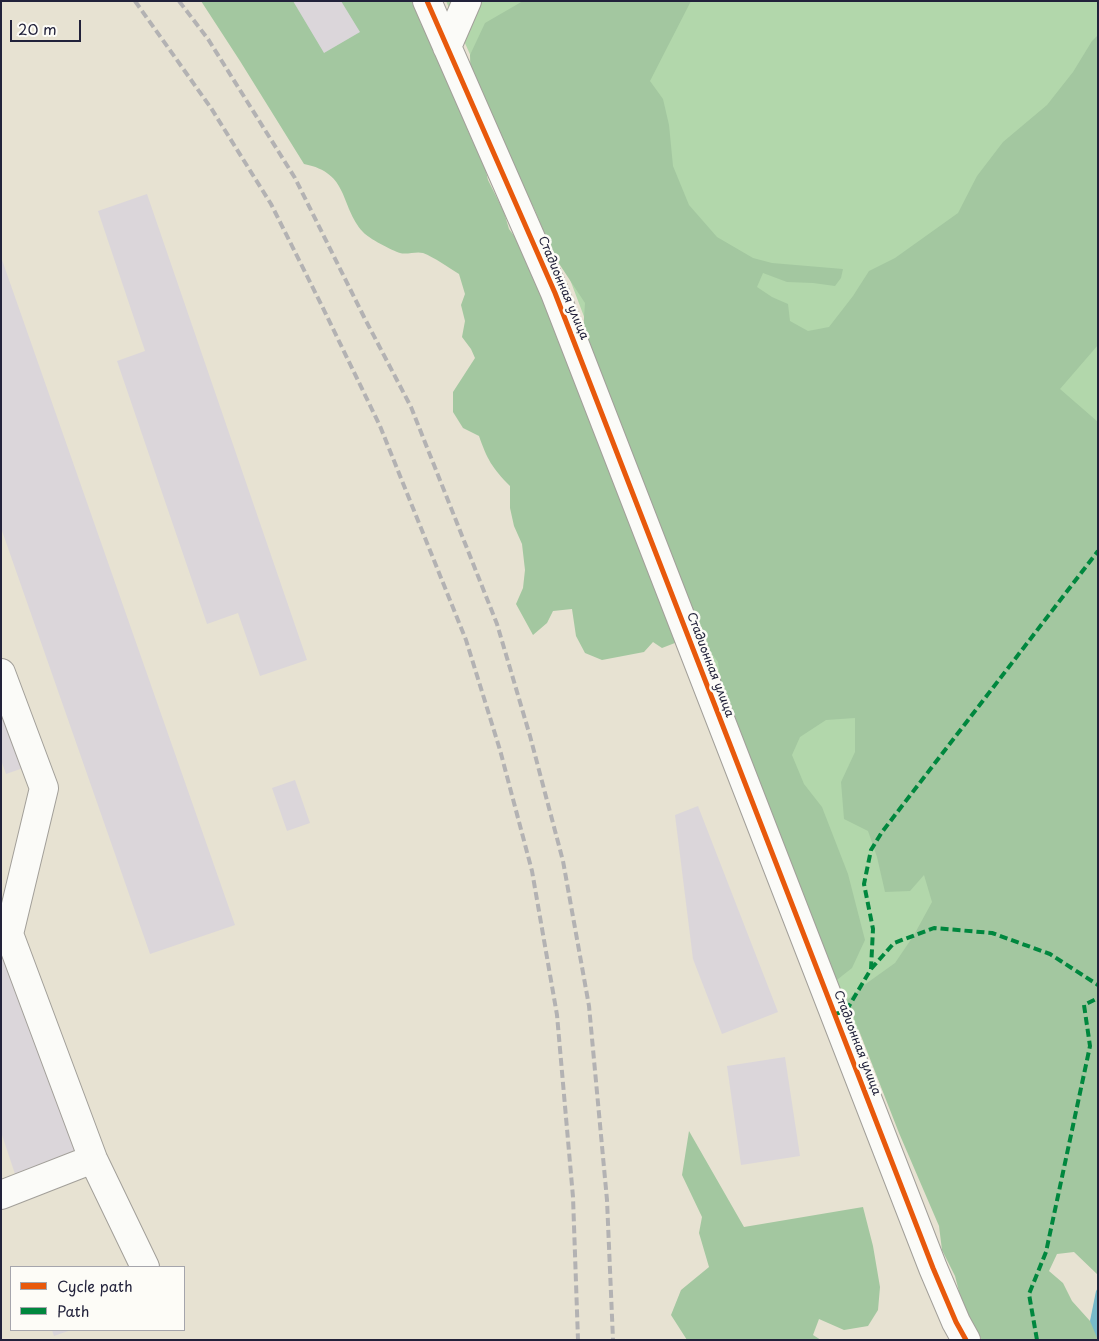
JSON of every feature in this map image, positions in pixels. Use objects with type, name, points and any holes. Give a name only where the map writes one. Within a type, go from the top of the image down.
[{"type":"street","name":"Стадионная улица","points":[[427,1],[555,293],[933,1268],[956,1322],[966,1340]]},
{"type":"street","points":[[447,47],[466,1]]},
{"type":"street","points":[[1,673],[44,788],[5,936],[93,1159],[145,1266]]},
{"type":"street","points":[[1,1195],[93,1159]]},
{"type":"green space","points":[[201,1],[417,1],[420,22],[456,87],[461,114],[473,142],[483,158],[488,180],[504,212],[509,229],[524,249],[527,266],[547,293],[549,316],[558,341],[565,350],[680,641],[662,648],[653,642],[644,652],[602,660],[585,653],[576,636],[572,609],[553,611],[547,623],[533,635],[516,604],[523,588],[525,570],[522,544],[514,526],[510,508],[510,486],[491,463],[479,436],[463,428],[453,412],[453,392],[475,358],[462,337],[465,321],[461,305],[465,294],[459,274],[423,253],[406,254],[392,250],[363,232],[355,222],[337,182],[319,168],[304,164]]},
{"type":"green space","points":[[446,1],[1098,1],[1098,717],[855,1034],[563,261]]},
{"type":"green space","points":[[523,1],[691,1],[650,81],[663,99],[669,125],[673,166],[689,205],[717,237],[753,258],[772,263],[843,269],[841,278],[835,286],[787,282],[763,273],[757,287],[772,297],[788,304],[790,321],[808,331],[829,327],[853,296],[869,271],[895,258],[958,213],[977,176],[1003,142],[1047,105],[1073,72],[1092,41],[1098,35],[1098,345],[1060,389],[1098,422],[1098,1275],[1074,1252],[1057,1254],[1049,1271],[1063,1283],[1072,1301],[1090,1321],[1098,1326],[1098,1340],[982,1340],[965,1315],[955,1276],[942,1250],[939,1226],[899,1133],[847,1000],[895,963],[914,935],[932,902],[924,875],[910,891],[885,892],[877,857],[868,831],[844,819],[841,782],[855,752],[855,718],[826,720],[800,737],[792,755],[804,784],[822,807],[848,874],[865,940],[852,968],[833,983],[722,692],[718,662],[694,630],[583,333],[585,303],[554,256],[533,206],[508,184],[471,88],[470,55],[485,23]]},
{"type":"green space","points":[[689,1131],[744,1227],[863,1207],[873,1246],[880,1287],[878,1310],[868,1326],[844,1330],[819,1319],[813,1335],[821,1340],[687,1340],[671,1315],[681,1290],[709,1267],[699,1233],[702,1217],[682,1175]]},
{"type":"water","points":[[1098,1288],[1098,1340],[1090,1321]]},
{"type":"building","points":[[293,1],[341,1],[360,32],[324,53]]},
{"type":"building","points":[[147,194],[307,660],[260,676],[238,613],[207,624],[117,361],[145,351],[98,211]]},
{"type":"building","points":[[1,257],[235,925],[150,954],[1,528]]},
{"type":"building","points":[[1,696],[26,767],[6,774],[1,760]]},
{"type":"building","points":[[295,780],[310,823],[287,831],[272,788]]},
{"type":"building","points":[[698,806],[778,1012],[722,1034],[693,959],[675,815]]},
{"type":"building","points":[[10,954],[77,1153],[15,1174],[1,1132],[1,957]]},
{"type":"building","points":[[785,1057],[800,1156],[741,1165],[727,1066]]},
{"type":"building","points":[[52,1331],[68,1331],[54,1336]]},
{"type":"railway","points":[[135,1],[211,108],[271,204],[380,426],[466,640],[500,750],[532,871],[557,1015],[573,1197],[578,1340]]},
{"type":"railway","points":[[179,1],[208,39],[295,178],[411,407],[497,624],[530,736],[563,861],[589,1006],[607,1200],[613,1340]]},
{"type":"marked path","points":[[835,1014],[846,1011],[871,969],[873,929],[864,884],[871,850],[882,832],[1098,551]]},
{"type":"marked path","points":[[871,969],[894,943],[934,928],[992,933],[1050,954],[1098,985]]},
{"type":"marked path","points":[[1037,1340],[1029,1294],[1046,1252],[1090,1046],[1084,1005],[1098,998]]},
{"type":"cycle path","points":[[427,1],[555,293],[933,1268],[956,1322],[966,1340]]}]
